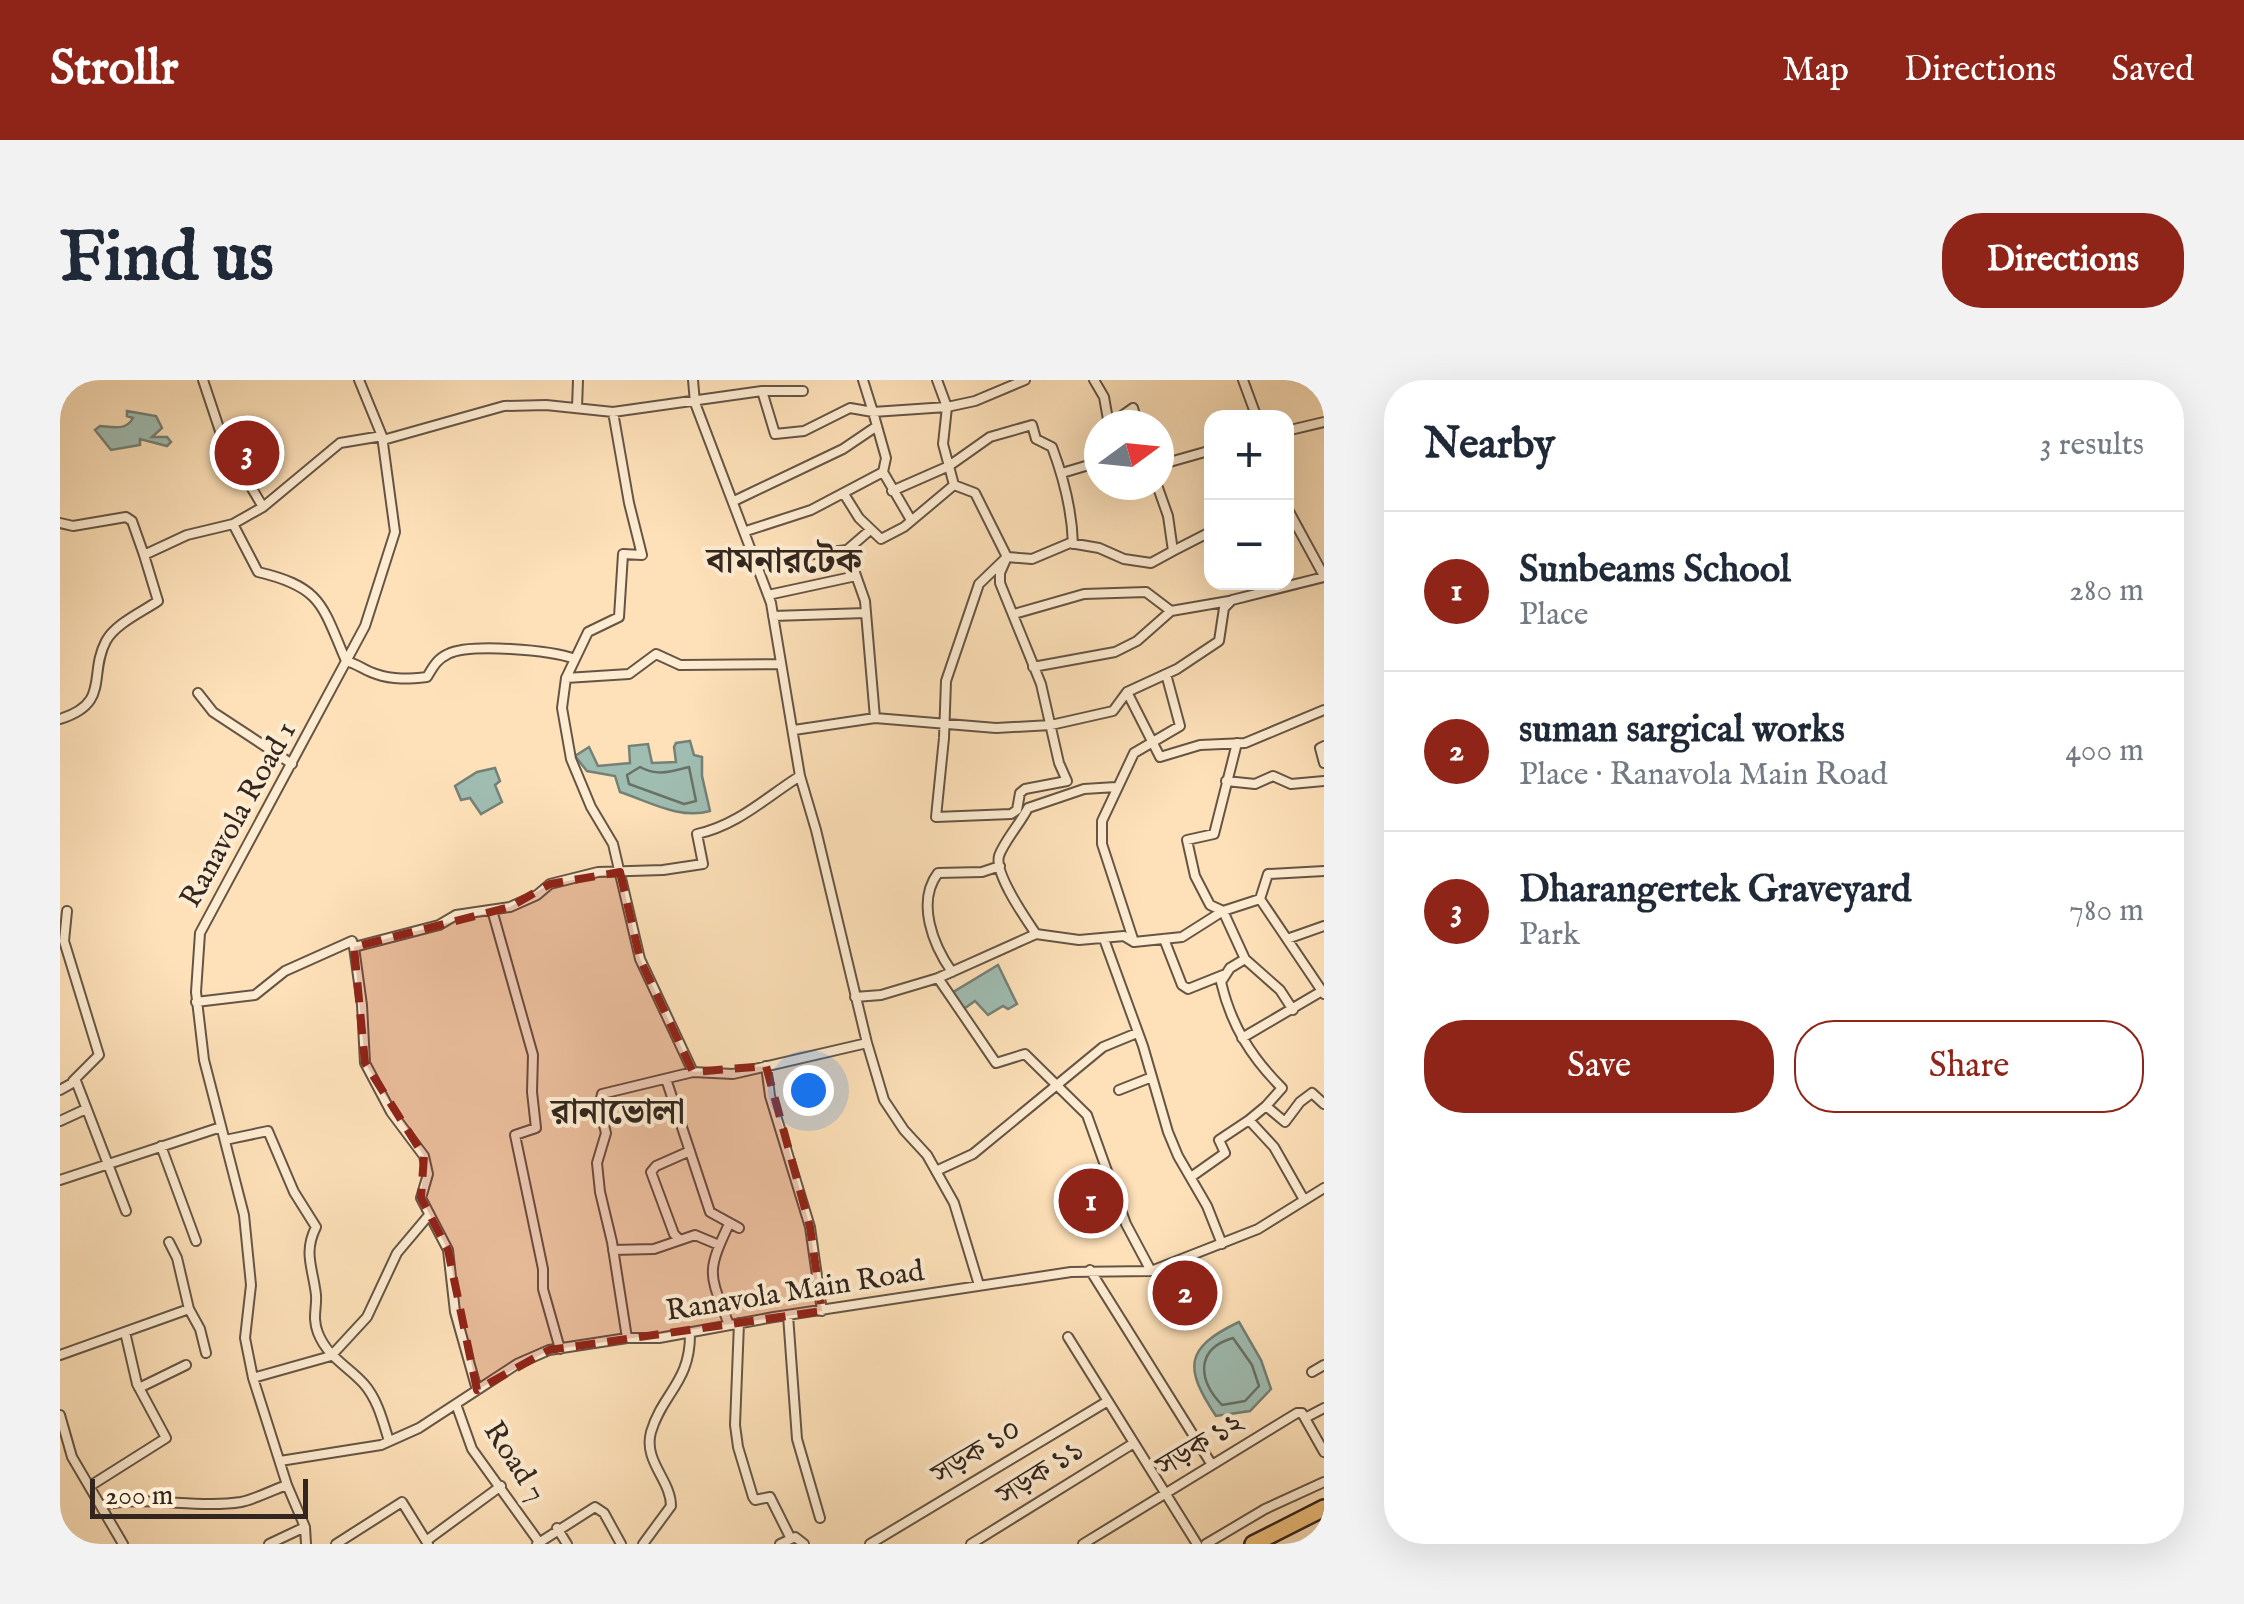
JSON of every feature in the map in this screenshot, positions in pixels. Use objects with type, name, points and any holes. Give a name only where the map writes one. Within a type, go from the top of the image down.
[{"type":"highway","points":[[1253,1544],[1324,1508]]},
{"type":"street","points":[[204,380],[223,440],[263,508]]},
{"type":"street","name":"Ranavola Road 1","points":[[305,1526],[286,1484],[245,1338],[251,1285],[244,1215],[204,1060],[196,1002],[200,932],[366,626],[395,532],[382,438],[359,380]]},
{"type":"street","points":[[577,408],[578,380]]},
{"type":"street","points":[[693,380],[696,402],[768,594],[800,776],[866,1043],[884,1100],[936,1171],[954,1203],[979,1285]]},
{"type":"street","points":[[863,380],[886,458],[883,472],[911,520]]},
{"type":"street","points":[[938,380],[946,406],[943,444],[954,485]]},
{"type":"street","points":[[762,390],[775,434],[804,431],[850,408],[873,412],[975,401],[1025,380]]},
{"type":"street","points":[[1094,380],[1106,410]]},
{"type":"street","points":[[1243,380],[1254,410]]},
{"type":"street","points":[[144,555],[187,535],[233,524],[263,508],[340,444],[382,438],[504,406],[546,405],[614,412],[762,390],[803,391]]},
{"type":"street","points":[[614,412],[642,555],[624,554],[619,617],[588,632],[566,678],[562,708],[572,759],[591,807],[613,844],[640,959],[693,1072]]},
{"type":"street","points":[[1294,429],[1324,422]]},
{"type":"street","points":[[892,491],[949,466],[990,437],[1032,424],[1036,439],[1052,447],[1062,474],[1074,544]]},
{"type":"street","points":[[734,501],[843,449],[877,426]]},
{"type":"street","points":[[1174,461],[1204,452]]},
{"type":"street","points":[[1062,474],[1084,467]]},
{"type":"street","points":[[746,531],[811,510],[883,472]]},
{"type":"street","points":[[844,494],[859,518],[881,540],[954,485]]},
{"type":"street","points":[[954,485],[976,493],[1007,556],[1000,584],[1041,684],[1066,782],[1025,789],[1020,793],[1017,810],[1011,814],[936,817],[946,681],[978,584],[1007,556]]},
{"type":"street","points":[[1162,500],[1173,551]]},
{"type":"street","points":[[60,538],[61,524],[73,526],[126,517],[132,521],[158,602],[109,636],[97,692],[80,710],[60,718]]},
{"type":"street","points":[[1033,667],[1115,652],[1137,641],[1171,611],[1324,576],[1294,522]]},
{"type":"street","points":[[233,524],[258,572],[288,579],[320,599],[346,661],[360,664],[372,674],[403,680],[427,677],[437,660],[468,648],[541,650],[574,659]]},
{"type":"street","points":[[758,567],[782,558],[847,550],[868,532]]},
{"type":"street","points":[[1007,556],[1032,559],[1074,544],[1150,563],[1204,535]]},
{"type":"street","points":[[847,550],[866,612],[874,718]]},
{"type":"street","points":[[768,594],[856,576]]},
{"type":"street","points":[[1014,614],[1084,594],[1146,592],[1171,611]]},
{"type":"street","points":[[794,730],[874,718],[996,728],[1051,725],[1113,711],[1126,692],[1166,674],[1218,641],[1224,608],[1232,600]]},
{"type":"street","points":[[773,616],[866,612]]},
{"type":"street","points":[[566,678],[629,674],[656,654],[680,665],[781,664]]},
{"type":"street","points":[[1134,942],[1100,834],[1116,787],[1134,753],[1180,726],[1166,674]]},
{"type":"street","points":[[1126,692],[1160,757],[1200,745],[1237,743],[1324,710]]},
{"type":"street","points":[[198,694],[214,712],[292,764]]},
{"type":"street","points":[[1237,743],[1214,834],[1187,840],[1195,876],[1210,905],[1223,911],[1245,959],[1280,990],[1293,1010]]},
{"type":"street","points":[[1324,746],[1320,748],[1324,763]]},
{"type":"street","points":[[354,948],[439,925],[456,915],[510,907],[536,896],[550,884],[598,872],[703,864],[697,834],[738,820],[800,776]]},
{"type":"street","points":[[1226,781],[1255,784],[1273,776],[1291,784],[1324,780]]},
{"type":"street","points":[[1036,934],[1000,866],[999,856],[1028,808],[1084,789],[1116,787]]},
{"type":"street","points":[[952,972],[937,950],[930,923],[930,884],[938,873],[982,872],[1000,866]]},
{"type":"street","points":[[1260,899],[1268,874],[1324,872]]},
{"type":"street","points":[[856,998],[881,995],[938,978],[1036,934],[1079,940],[1124,936],[1134,942],[1182,937],[1223,911],[1260,899]]},
{"type":"street","points":[[1242,1038],[1323,992],[1260,899]]},
{"type":"street","points":[[492,910],[533,1055],[536,1128],[515,1136],[543,1268],[542,1288],[560,1348]]},
{"type":"street","points":[[60,1090],[99,1055],[64,942],[67,912]]},
{"type":"street","points":[[1287,940],[1324,926]]},
{"type":"street","points":[[1164,939],[1182,986],[1188,989],[1224,974],[1245,959]]},
{"type":"street","points":[[196,1002],[255,995],[285,972],[352,940],[362,1005],[364,1062],[391,1112],[424,1156],[428,1174],[421,1198],[448,1250],[455,1312],[477,1390]]},
{"type":"street","points":[[1104,940],[1168,1132],[1208,1206],[1222,1244]]},
{"type":"street","points":[[1190,1177],[1225,1153],[1219,1140],[1250,1120],[1282,1088],[1258,1064],[1242,1038],[1226,1005],[1221,982],[1224,974]]},
{"type":"street","points":[[938,978],[996,1063],[1025,1054],[1087,1115],[1126,1224],[1150,1272]]},
{"type":"street","points":[[936,1171],[973,1154],[1102,1047],[1138,1033]]},
{"type":"street","points":[[627,1338],[600,1192],[598,1163],[606,1133],[598,1106],[602,1094],[693,1072],[733,1074],[866,1043]]},
{"type":"street","points":[[766,1066],[770,1096],[810,1227],[822,1311]]},
{"type":"street","points":[[1119,1090],[1152,1077]]},
{"type":"street","points":[[666,1079],[710,1212],[739,1228]]},
{"type":"street","points":[[73,1081],[126,1211]]},
{"type":"street","points":[[1266,1106],[1285,1122],[1312,1093],[1324,1104]]},
{"type":"street","points":[[60,1121],[86,1108]]},
{"type":"street","points":[[1250,1120],[1274,1147],[1303,1198]]},
{"type":"street","points":[[60,1180],[221,1127]]},
{"type":"street","points":[[225,1140],[268,1131],[294,1192],[316,1228],[308,1244],[317,1298],[312,1312],[318,1333],[331,1356],[363,1383],[379,1408],[390,1441]]},
{"type":"street","points":[[161,1146],[196,1241]]},
{"type":"street","points":[[679,1239],[651,1172],[690,1151]]},
{"type":"street","name":"Ranavola Main Road","points":[[280,1462],[390,1441],[418,1428],[516,1364],[560,1348],[627,1338],[659,1338],[1090,1270],[1150,1272],[1258,1229],[1324,1188]]},
{"type":"street","points":[[254,1378],[331,1356],[367,1317],[398,1253],[430,1214]]},
{"type":"street","points":[[729,1224],[712,1260],[712,1280],[734,1324],[738,1447],[753,1497],[770,1497],[791,1538]]},
{"type":"street","points":[[613,1250],[654,1249],[695,1235],[719,1245]]},
{"type":"street","points":[[168,1242],[177,1258],[189,1309],[206,1352]]},
{"type":"street","points":[[1090,1270],[1212,1466]]},
{"type":"street","points":[[60,1356],[189,1309]]},
{"type":"street","points":[[788,1315],[796,1440],[820,1518]]},
{"type":"street","points":[[90,1486],[166,1438],[138,1388],[125,1332]]},
{"type":"street","points":[[643,1544],[670,1506],[670,1494],[656,1472],[650,1434],[682,1381],[689,1360],[690,1332]]},
{"type":"street","points":[[1068,1337],[1197,1544]]},
{"type":"street","points":[[1312,1372],[1324,1365]]},
{"type":"street","points":[[138,1388],[186,1366]]},
{"type":"street","name":"সড়ক ১০","points":[[870,1544],[1108,1401]]},
{"type":"street","name":"Road 7","points":[[456,1404],[470,1443],[538,1543]]},
{"type":"street","points":[[1324,1408],[1305,1418],[1324,1452]]},
{"type":"street","name":"সড়ক ১২","points":[[1083,1544],[1298,1413],[1305,1418]]},
{"type":"street","points":[[60,1417],[64,1447],[123,1544]]},
{"type":"street","name":"সড়ক ১১","points":[[971,1544],[1134,1443]]},
{"type":"street","points":[[1206,1544],[1265,1509],[1324,1482]]},
{"type":"street","points":[[103,1506],[119,1502],[244,1501],[286,1484]]},
{"type":"street","points":[[336,1544],[402,1502],[427,1543],[501,1486]]},
{"type":"street","points":[[538,1543],[594,1508],[600,1509],[621,1544]]},
{"type":"street","points":[[268,1544],[305,1526],[306,1544]]},
{"type":"street","points":[[558,1528],[567,1544]]},
{"type":"street","points":[[350,1534],[356,1544]]},
{"type":"street","points":[[780,1544],[791,1538],[799,1538],[804,1544]]},
{"type":"highlighted area","points":[[620,872],[640,959],[693,1072],[766,1066],[810,1227],[822,1311],[549,1350],[477,1390],[448,1250],[421,1198],[424,1156],[365,1063],[354,947],[510,907],[550,884]]},
{"type":"water","points":[[127,411],[156,416],[162,428],[152,437],[167,437],[171,442],[167,446],[140,439],[140,445],[111,450],[95,430],[100,426],[127,425],[133,418],[127,416]]},
{"type":"water","points":[[690,741],[694,755],[702,757],[710,811],[676,811],[620,792],[615,776],[587,771],[575,756],[589,747],[598,766],[630,763],[629,746],[648,744],[652,763],[676,762],[676,743]]},
{"type":"water","points":[[495,768],[500,781],[495,785],[502,802],[481,814],[470,798],[461,800],[455,786],[477,772]]},
{"type":"water","points":[[998,965],[1017,1004],[1008,1009],[1003,1006],[988,1015],[975,1001],[961,1011],[950,994]]},
{"type":"water","points":[[1239,1322],[1261,1360],[1271,1389],[1250,1411],[1216,1416],[1198,1385],[1195,1361],[1208,1341]]},
{"type":"place","name":"Dharangertek Graveyard","points":[[247,453]]},
{"type":"place","name":"Sunbeams School","points":[[1091,1201]]},
{"type":"place","name":"suman sargical works","points":[[1185,1293]]},
{"type":"district","name":"বামনারটেক","points":[[784,562]]},
{"type":"district","name":"রানাভোলা","points":[[618,1113]]}]
